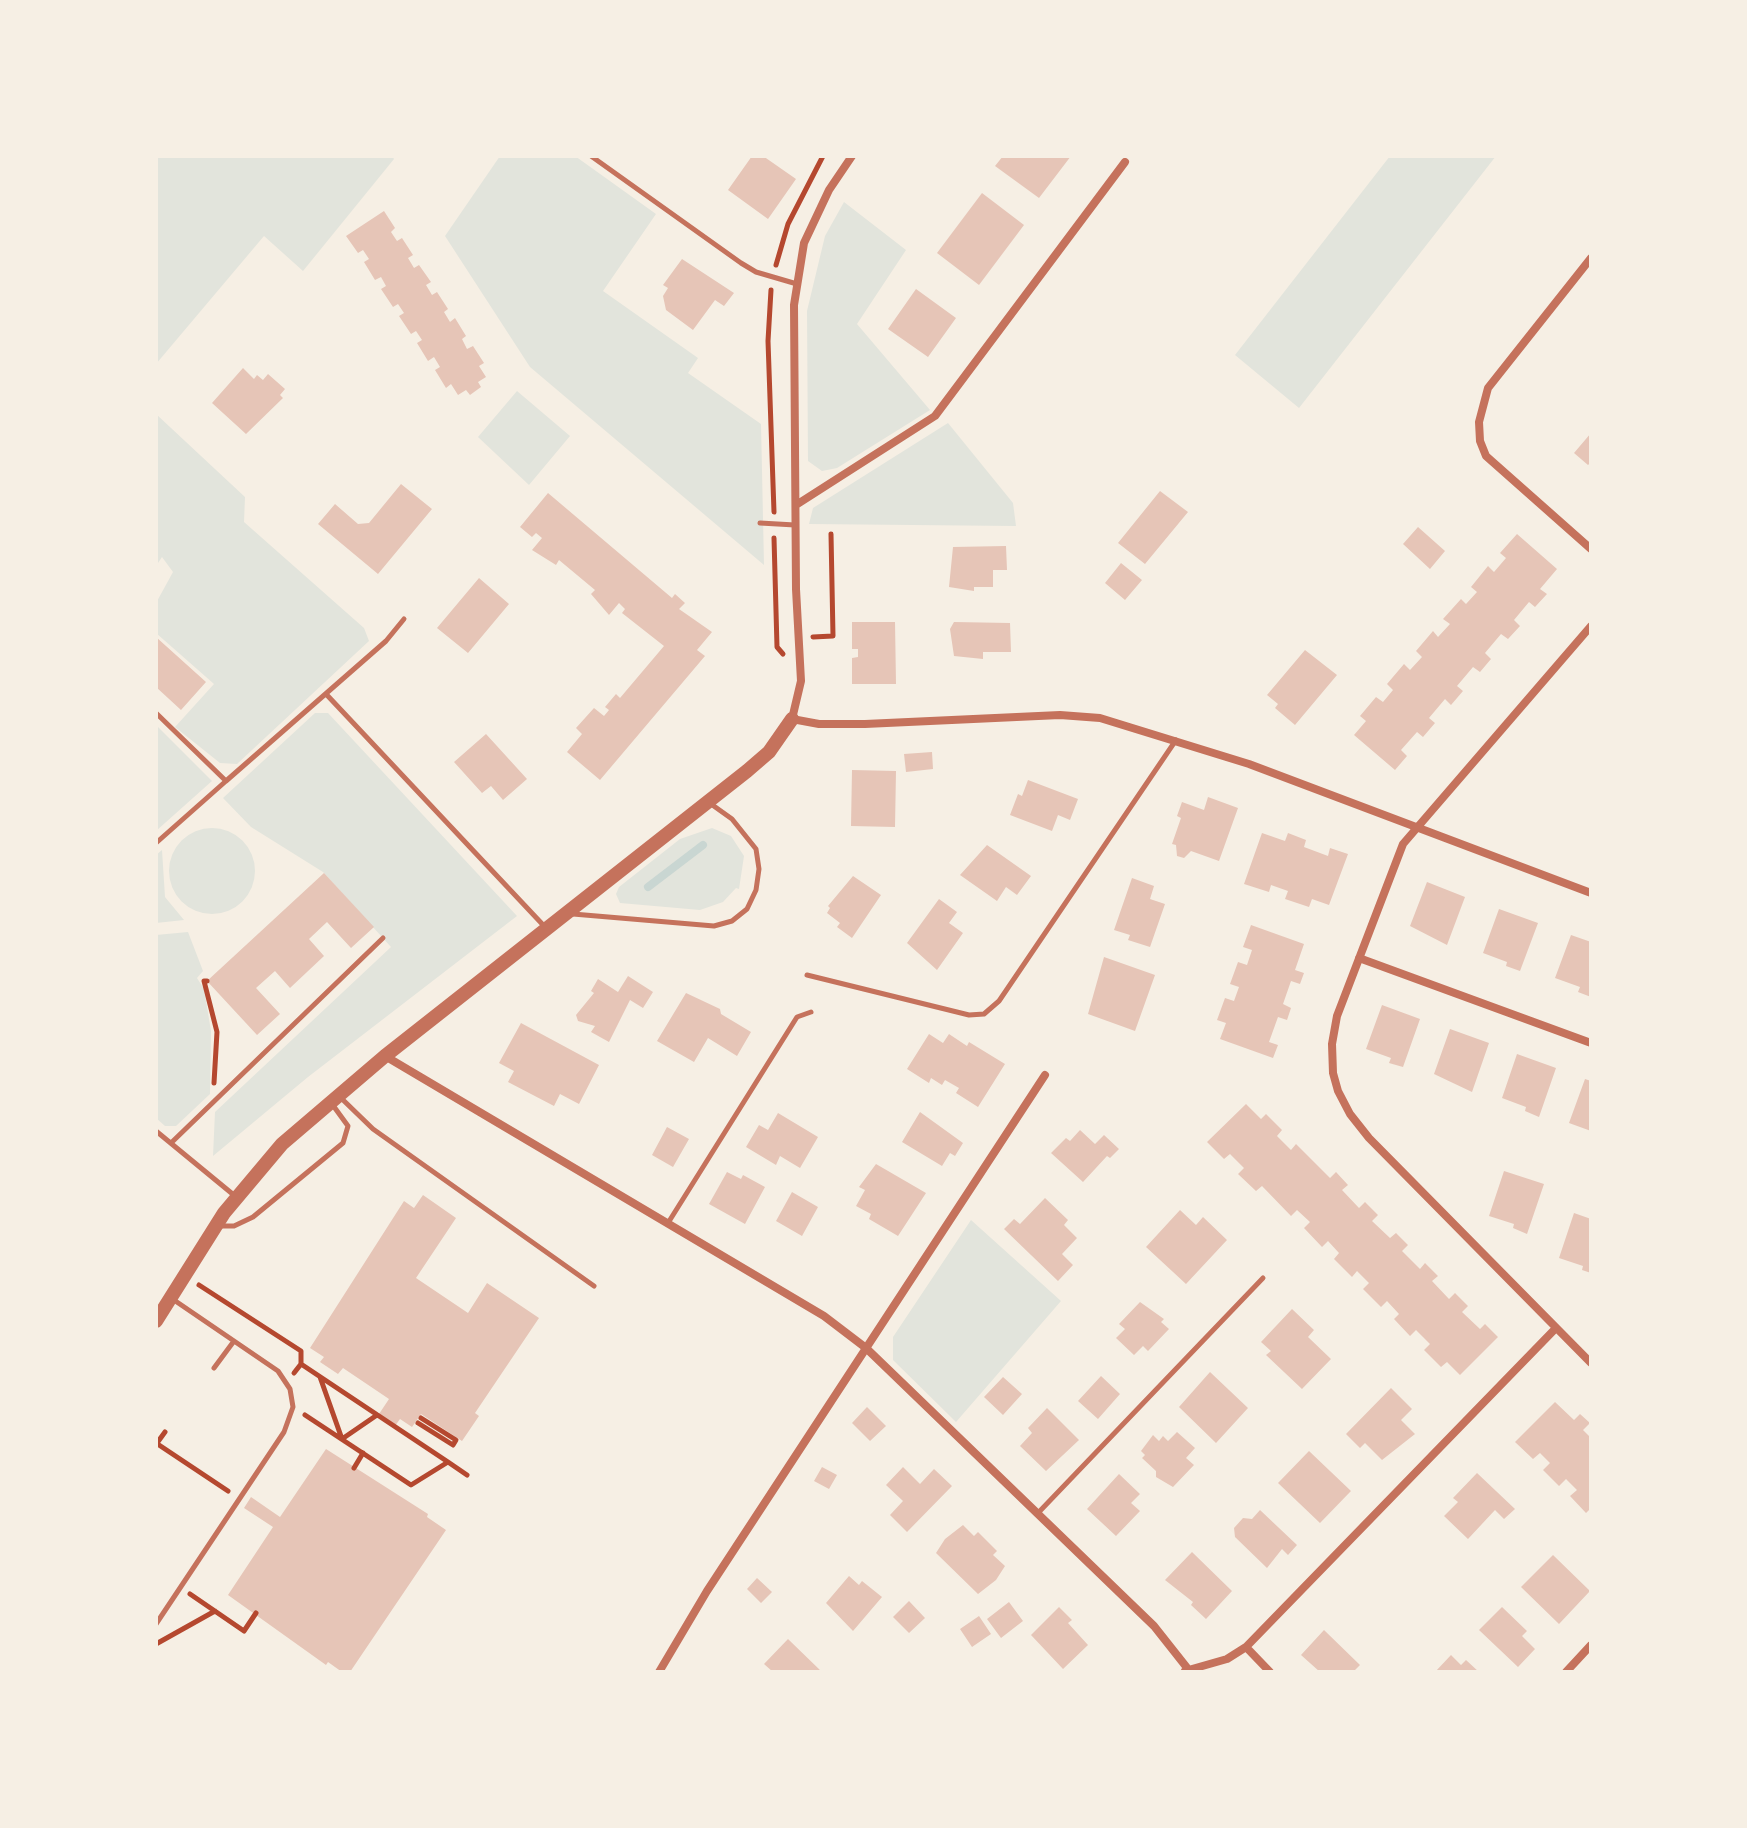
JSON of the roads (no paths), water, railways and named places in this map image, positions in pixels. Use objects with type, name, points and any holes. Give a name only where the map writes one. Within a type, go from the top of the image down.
[{"type":"street","points":[[156,1321],[235,1196],[282,1144],[385,1056],[769,752],[792,719],[801,681],[795,525],[794,305],[804,243],[829,190],[852,156]]},
{"type":"street","points":[[796,505],[935,416],[1125,162]]},
{"type":"street","points":[[1591,258],[1488,388],[1479,422],[1480,441],[1486,456],[1591,549]]},
{"type":"street","points":[[1591,626],[1414,827],[1403,844],[1337,1016],[1332,1044],[1333,1073],[1350,1114],[1591,1363]]},
{"type":"street","points":[[792,719],[819,724],[865,724],[1060,715],[1100,718],[1177,739],[1591,893]]},
{"type":"street","points":[[1359,958],[1591,1043]]},
{"type":"street","points":[[385,1056],[824,1316],[866,1348],[1154,1626],[1186,1671],[1227,1659],[1246,1647],[1556,1328]]},
{"type":"street","points":[[659,1672],[707,1591],[1045,1075]]},
{"type":"street","points":[[1566,1672],[1591,1645]]},
{"type":"street","points":[[1246,1647],[1270,1672]]},
{"type":"lane","points":[[591,156],[741,263],[756,272],[797,284]]},
{"type":"lane","points":[[760,523],[795,525]]},
{"type":"lane","points":[[156,843],[386,641],[404,619]]},
{"type":"lane","points":[[326,694],[548,930]]},
{"type":"lane","points":[[156,713],[226,781]]},
{"type":"lane","points":[[807,975],[969,1015],[984,1014],[999,1001],[1177,739]]},
{"type":"lane","points":[[569,913],[714,926],[732,921],[747,909],[756,890],[759,869],[756,849],[732,819],[708,802]]},
{"type":"lane","points":[[171,1143],[383,938]]},
{"type":"lane","points":[[668,1223],[797,1017],[811,1012]]},
{"type":"lane","points":[[214,1227],[234,1226],[253,1217],[343,1143],[348,1126],[334,1098]]},
{"type":"lane","points":[[334,1098],[594,1286]]},
{"type":"lane","points":[[156,1131],[235,1196]]},
{"type":"lane","points":[[1037,1514],[1263,1278]]},
{"type":"lane","points":[[156,1624],[287,1427],[293,1407],[283,1377],[170,1297]]},
{"type":"lane","points":[[214,1368],[234,1341]]},
{"type":"waterway","points":[[648,887],[703,845]]}]
